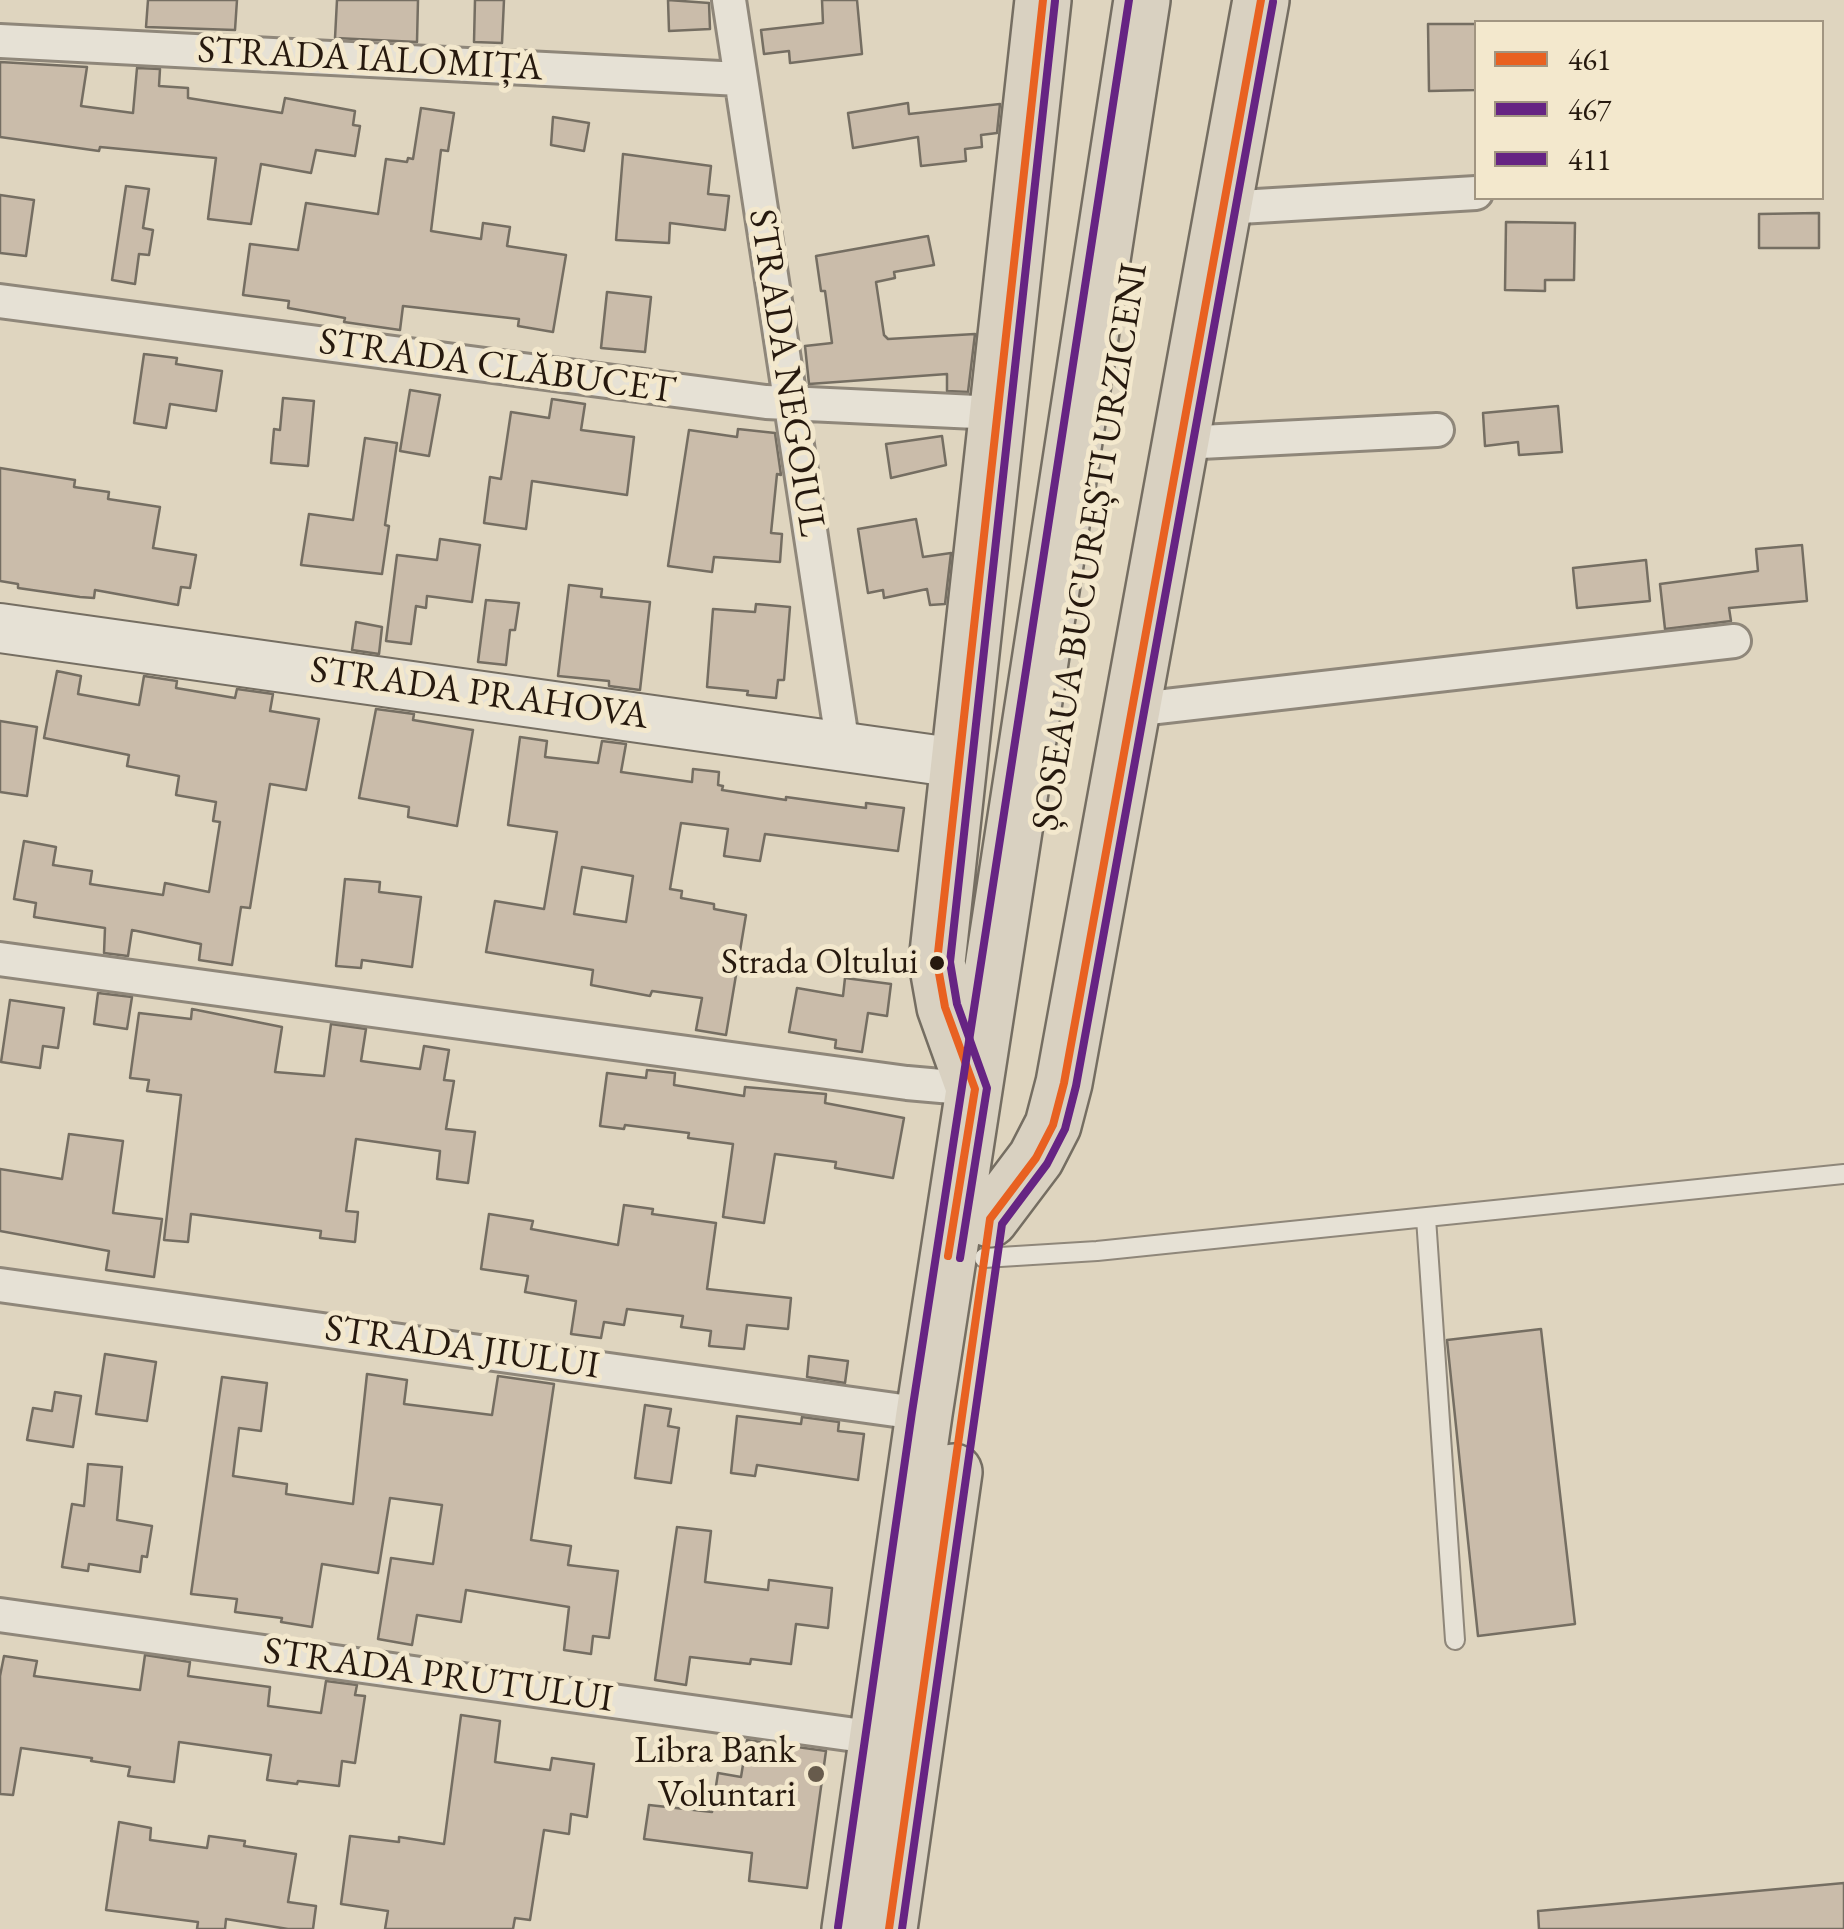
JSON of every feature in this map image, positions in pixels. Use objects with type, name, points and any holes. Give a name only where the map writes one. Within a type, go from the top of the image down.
[{"type":"highway","points":[[889,1929],[987,1239],[992,1092],[945,1007],[937,962],[1043,0]]},
{"type":"highway","name":"ȘOSEAUA BUCUREȘTI URZICENI","points":[[992,1092],[1142,0]]},
{"type":"highway","name":"ȘOSEAUA BUCUREȘTI URZICENI","points":[[992,1092],[1174,0]]},
{"type":"highway","points":[[987,1239],[1036,1158],[1056,1111],[1261,0]]},
{"type":"highway","points":[[850,1929],[924,1414],[992,1092]]},
{"type":"street","name":"STRADA NEGOIUL","points":[[729,0],[843,746]]},
{"type":"street","name":"STRADA IALOMIȚA","points":[[0,40],[740,79]]},
{"type":"street","points":[[1222,208],[1474,193]]},
{"type":"street","name":"STRADA CLĂBUCET","points":[[0,301],[792,404],[996,413]]},
{"type":"street","points":[[1180,444],[1437,430]]},
{"type":"street","name":"STRADA PRAHOVA","points":[[0,628],[958,763]]},
{"type":"street","points":[[1130,710],[1734,640]]},
{"type":"street","points":[[0,958],[907,1084],[992,1092]]},
{"type":"street","name":"STRADA JIULUI","points":[[0,1286],[924,1414]]},
{"type":"street","name":"STRADA PRUTULUI","points":[[0,1615],[877,1738]]},
{"type":"lane","points":[[987,1239],[1097,1251],[1844,1174]]},
{"type":"lane","points":[[1426,1218],[1455,1640]]},
{"type":"building","points":[[148,0],[237,0],[235,30],[146,27]]},
{"type":"building","points":[[337,0],[418,0],[417,42],[335,38]]},
{"type":"building","points":[[475,0],[504,0],[502,43],[474,42]]},
{"type":"building","points":[[668,0],[709,3],[710,29],[669,31]]},
{"type":"building","points":[[822,0],[857,0],[862,54],[790,63],[789,51],[764,54],[761,30],[823,23]]},
{"type":"building","points":[[1428,24],[1474,24],[1474,90],[1429,91]]},
{"type":"building","points":[[0,62],[87,67],[81,106],[133,113],[137,68],[160,69],[159,86],[188,88],[188,98],[282,113],[285,98],[355,111],[353,125],[360,126],[355,156],[316,150],[311,173],[261,164],[251,224],[208,219],[216,158],[100,147],[99,151],[0,137]]},
{"type":"building","points":[[908,103],[909,114],[1000,104],[997,133],[981,135],[982,147],[965,149],[966,161],[921,166],[918,137],[853,148],[848,113]]},
{"type":"building","points":[[421,108],[454,113],[448,151],[441,150],[431,231],[481,239],[483,223],[510,227],[507,246],[566,255],[553,332],[518,326],[519,319],[403,306],[400,330],[344,322],[345,318],[288,308],[289,301],[243,295],[250,244],[298,250],[306,203],[378,214],[386,159],[413,159]]},
{"type":"building","points":[[553,117],[589,123],[584,151],[551,145]]},
{"type":"building","points":[[623,154],[711,166],[708,194],[729,196],[725,230],[670,223],[669,243],[616,240]]},
{"type":"building","points":[[126,186],[149,189],[143,228],[153,230],[149,255],[139,254],[135,284],[112,280]]},
{"type":"building","points":[[0,195],[34,200],[26,256],[0,253]]},
{"type":"building","points":[[1819,213],[1819,248],[1759,248],[1759,214]]},
{"type":"building","points":[[1506,222],[1575,223],[1574,280],[1545,280],[1545,291],[1505,290]]},
{"type":"building","points":[[928,236],[934,265],[894,272],[895,278],[876,282],[884,335],[888,339],[975,334],[968,392],[947,391],[947,374],[809,384],[805,346],[832,343],[816,256]]},
{"type":"building","points":[[607,292],[651,297],[645,352],[601,348]]},
{"type":"building","points":[[144,354],[177,358],[176,364],[222,371],[216,411],[170,404],[166,428],[134,423]]},
{"type":"building","points":[[410,390],[440,395],[429,456],[400,451]]},
{"type":"building","points":[[283,398],[314,401],[308,466],[271,463],[274,429],[280,430]]},
{"type":"building","points":[[552,399],[585,404],[581,430],[634,437],[627,495],[532,481],[526,529],[484,523],[490,477],[501,479],[511,412],[549,418]]},
{"type":"building","points":[[1558,406],[1562,452],[1519,455],[1518,442],[1485,446],[1483,413]]},
{"type":"building","points":[[738,429],[775,433],[781,475],[777,474],[771,533],[782,534],[780,562],[714,557],[712,572],[668,566],[689,430],[737,437]]},
{"type":"building","points":[[942,436],[946,465],[891,478],[886,444]]},
{"type":"building","points":[[365,438],[397,443],[382,574],[301,565],[309,514],[353,520]]},
{"type":"building","points":[[0,468],[75,480],[74,487],[109,492],[108,499],[160,507],[153,548],[196,555],[190,588],[181,587],[178,605],[95,590],[94,598],[80,597],[18,588],[18,584],[0,581]]},
{"type":"building","points":[[916,519],[923,557],[951,553],[945,604],[930,605],[927,589],[884,598],[883,590],[868,593],[858,529]]},
{"type":"building","points":[[440,539],[480,545],[472,602],[427,596],[426,608],[416,606],[411,644],[386,641],[397,555],[437,560]]},
{"type":"building","points":[[1802,545],[1807,601],[1729,608],[1731,621],[1665,629],[1660,584],[1758,571],[1756,549]]},
{"type":"building","points":[[1646,560],[1650,601],[1577,608],[1573,568]]},
{"type":"building","points":[[569,585],[602,589],[601,597],[650,602],[640,690],[609,686],[609,681],[558,676]]},
{"type":"building","points":[[486,600],[519,603],[515,630],[510,630],[506,665],[478,662]]},
{"type":"building","points":[[756,604],[790,607],[784,680],[778,680],[776,698],[707,687],[713,609],[755,612]]},
{"type":"building","points":[[356,622],[382,627],[379,654],[352,650]]},
{"type":"building","points":[[57,671],[81,676],[78,694],[139,705],[144,676],[177,681],[176,688],[235,698],[237,689],[273,694],[270,711],[319,719],[306,790],[270,784],[250,908],[241,907],[232,965],[199,960],[201,944],[132,930],[128,956],[104,953],[105,928],[34,917],[36,903],[14,899],[24,841],[56,847],[53,865],[92,871],[90,884],[163,895],[165,883],[209,892],[220,822],[213,821],[216,802],[176,795],[179,776],[127,766],[129,755],[44,738]]},
{"type":"building","points":[[376,709],[414,714],[413,720],[473,730],[457,826],[408,817],[409,807],[359,798]]},
{"type":"building","points":[[0,721],[37,727],[27,796],[0,792]]},
{"type":"building","points":[[520,737],[547,741],[545,757],[598,763],[602,741],[626,744],[621,772],[692,782],[693,769],[719,772],[718,785],[723,786],[722,790],[866,808],[866,803],[904,808],[898,851],[765,834],[760,861],[724,856],[728,829],[681,823],[670,889],[682,891],[681,898],[746,915],[726,1035],[696,1030],[702,998],[652,991],[650,996],[591,985],[593,970],[486,952],[495,901],[544,909],[557,832],[508,825]],"holes":[[[582,867],[633,876],[626,922],[574,914]]]},
{"type":"building","points":[[345,879],[380,882],[379,892],[421,897],[412,967],[362,960],[361,968],[336,966]]},
{"type":"building","points":[[845,978],[891,984],[887,1016],[868,1013],[862,1052],[835,1048],[836,1040],[789,1032],[797,988],[843,996]]},
{"type":"building","points":[[98,993],[132,997],[127,1029],[94,1024]]},
{"type":"building","points":[[10,1000],[64,1008],[58,1048],[43,1046],[40,1068],[1,1062]]},
{"type":"building","points":[[192,1009],[282,1027],[275,1072],[324,1076],[331,1024],[366,1029],[361,1061],[420,1069],[424,1046],[449,1050],[444,1080],[454,1081],[446,1129],[475,1132],[468,1183],[437,1179],[440,1151],[356,1139],[346,1211],[358,1212],[355,1242],[320,1238],[321,1231],[191,1214],[188,1242],[164,1240],[181,1095],[147,1091],[149,1080],[130,1078],[139,1013],[191,1019]]},
{"type":"building","points":[[647,1070],[675,1073],[674,1085],[744,1096],[745,1087],[826,1094],[825,1103],[904,1118],[893,1178],[835,1168],[836,1162],[775,1154],[764,1223],[723,1217],[733,1144],[688,1138],[689,1133],[600,1126],[607,1073],[646,1078]]},
{"type":"building","points":[[69,1134],[123,1141],[113,1213],[162,1219],[154,1277],[106,1270],[109,1251],[0,1231],[0,1169],[62,1179]]},
{"type":"building","points":[[624,1205],[653,1209],[652,1214],[716,1223],[707,1289],[791,1298],[788,1329],[747,1325],[744,1349],[709,1346],[711,1331],[681,1327],[683,1316],[627,1309],[624,1325],[604,1322],[601,1338],[571,1334],[576,1301],[525,1292],[528,1276],[481,1269],[489,1214],[533,1221],[531,1229],[618,1245]]},
{"type":"building","points":[[1541,1329],[1575,1624],[1478,1636],[1447,1340]]},
{"type":"building","points":[[105,1354],[156,1362],[147,1421],[96,1414]]},
{"type":"building","points":[[809,1356],[848,1361],[845,1383],[807,1377]]},
{"type":"building","points":[[367,1374],[407,1380],[404,1404],[492,1415],[498,1376],[554,1384],[531,1540],[571,1546],[568,1565],[618,1571],[609,1638],[593,1636],[591,1654],[564,1650],[569,1607],[466,1590],[461,1622],[417,1615],[412,1645],[378,1639],[391,1558],[433,1564],[442,1505],[390,1498],[378,1573],[322,1564],[312,1627],[281,1622],[282,1618],[235,1612],[237,1599],[191,1594],[222,1377],[267,1383],[261,1431],[239,1428],[233,1476],[287,1484],[286,1494],[353,1504]]},
{"type":"building","points":[[55,1392],[81,1396],[73,1447],[27,1440],[33,1408],[52,1411]]},
{"type":"building","points":[[645,1405],[671,1409],[668,1426],[679,1428],[671,1483],[635,1478]]},
{"type":"building","points":[[737,1416],[801,1424],[802,1417],[839,1422],[838,1431],[864,1434],[858,1480],[757,1465],[755,1476],[731,1473]]},
{"type":"building","points":[[88,1464],[122,1467],[117,1520],[152,1526],[140,1572],[89,1564],[88,1571],[62,1567],[72,1504],[84,1506]]},
{"type":"building","points":[[677,1527],[711,1531],[705,1582],[768,1590],[769,1580],[832,1588],[828,1628],[796,1624],[791,1664],[690,1657],[686,1685],[655,1680]]},
{"type":"building","points":[[145,1655],[190,1662],[188,1676],[270,1687],[268,1706],[321,1713],[326,1681],[357,1685],[355,1695],[365,1696],[355,1763],[342,1761],[339,1786],[298,1781],[297,1784],[267,1780],[271,1755],[179,1742],[174,1782],[128,1776],[130,1767],[91,1761],[92,1758],[21,1748],[13,1795],[0,1794],[0,1676],[4,1656],[37,1661],[34,1676],[140,1690]]},
{"type":"building","points":[[461,1715],[500,1721],[495,1762],[550,1770],[552,1758],[594,1764],[587,1817],[571,1814],[569,1834],[544,1830],[530,1920],[515,1918],[513,1929],[385,1929],[388,1911],[341,1904],[350,1836],[399,1842],[399,1837],[444,1844]]},
{"type":"building","points":[[747,1740],[826,1751],[807,1888],[749,1881],[752,1853],[644,1839],[649,1805],[712,1812],[718,1773],[741,1777]]},
{"type":"building","points":[[119,1822],[151,1828],[150,1840],[207,1848],[209,1836],[296,1854],[288,1902],[316,1906],[313,1929],[226,1919],[225,1929],[197,1929],[198,1922],[106,1910]]},
{"type":"building","points":[[1844,1883],[1844,1929],[1539,1929],[1538,1911]]},
{"type":"transit line","name":"461","points":[[948,1256],[975,1089],[945,1007],[937,962],[1043,0]]},
{"type":"transit line","name":"411","points":[[838,1927],[912,1412],[1129,0]]},
{"type":"transit line","name":"461","points":[[889,1929],[990,1219],[1036,1158],[1053,1125],[1064,1083],[1261,0]]},
{"type":"transit line","name":"467","points":[[960,1258],[987,1088],[957,1004],[950,962],[1055,1]]},
{"type":"transit line","name":"467","points":[[902,1929],[1002,1224],[1047,1164],[1065,1129],[1076,1086],[1273,2]]},
{"type":"place","name":"Strada Oltului","points":[[937,963]]},
{"type":"place","name":"Libra Bank Voluntari","points":[[816,1774]]}]
